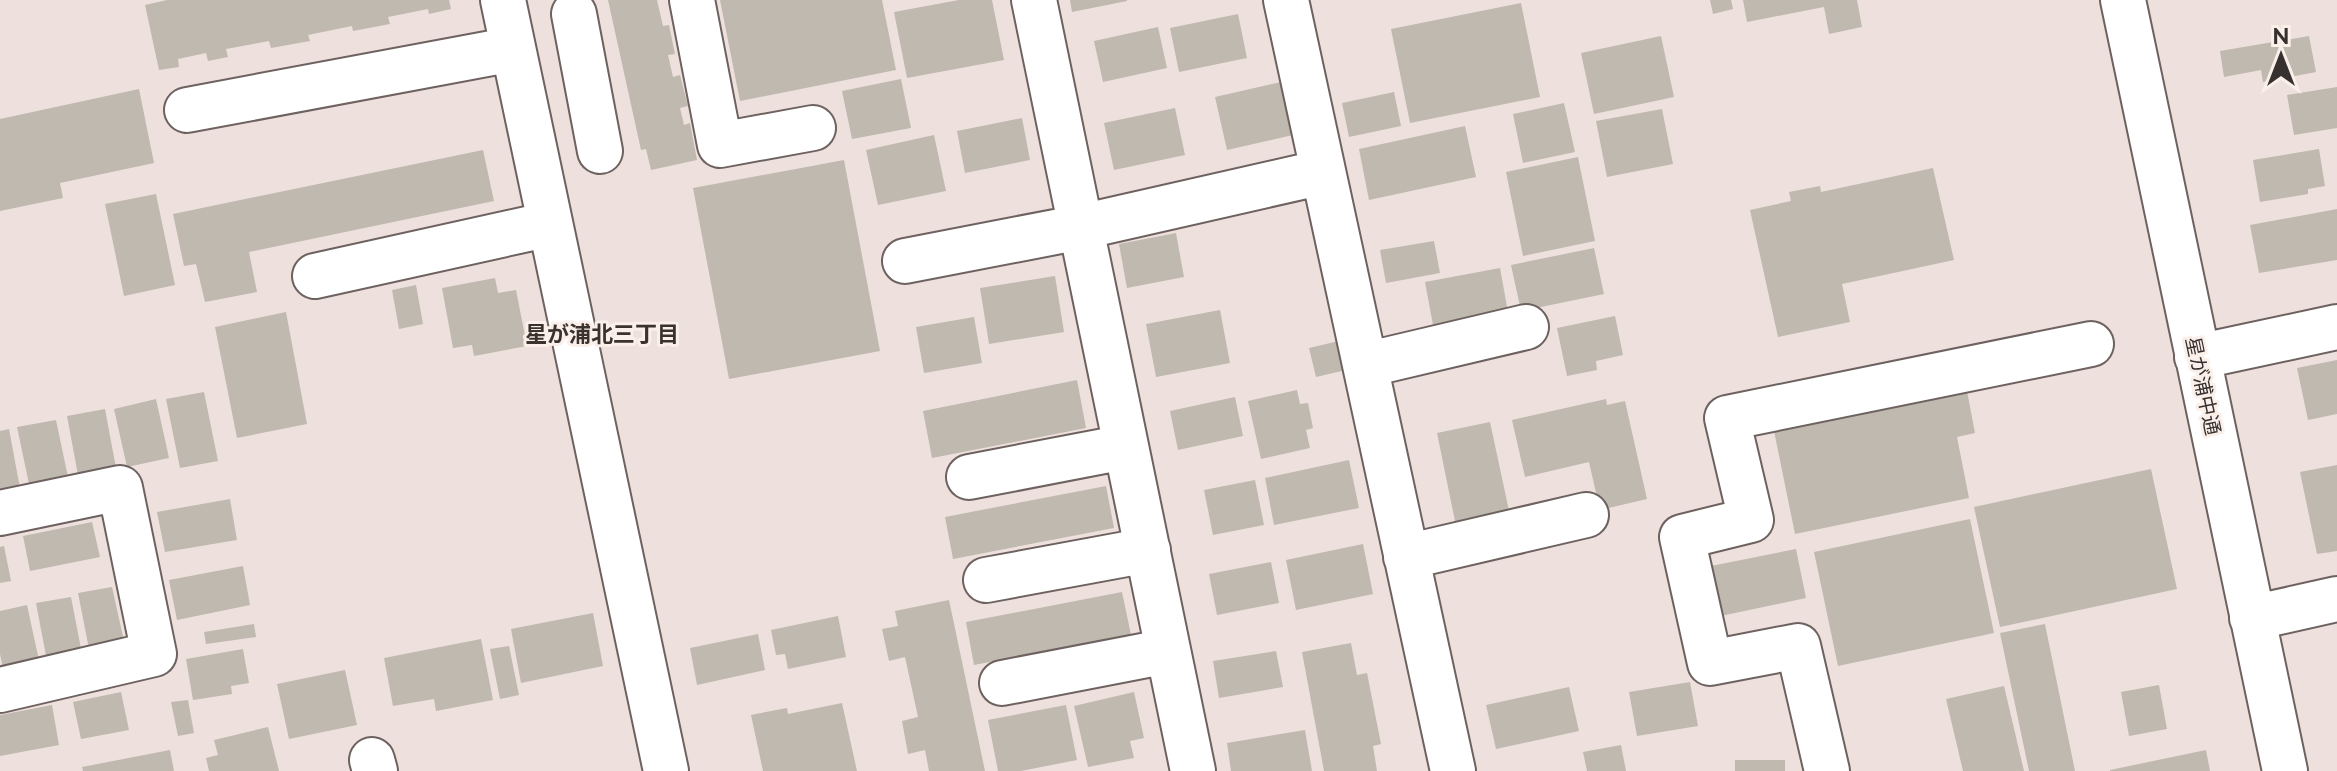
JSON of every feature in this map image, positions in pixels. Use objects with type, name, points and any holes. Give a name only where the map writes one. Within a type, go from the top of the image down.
[{"type":"street","points":[[692,0],[720,145],[813,128]]},
{"type":"street","points":[[1034,0],[1193,771]]},
{"type":"street","points":[[1286,0],[1453,771]]},
{"type":"street","name":"星が浦中通","points":[[2123,0],[2285,771]]},
{"type":"street","points":[[187,110],[572,7],[600,151]]},
{"type":"street","points":[[508,25],[666,771]]},
{"type":"street","points":[[905,261],[1081,227],[1323,172]]},
{"type":"street","points":[[315,276],[550,224]]},
{"type":"street","points":[[1365,365],[1526,327]]},
{"type":"street","points":[[2197,357],[2337,327]]},
{"type":"street","points":[[1827,771],[1798,646],[1710,663],[1682,537],[1751,520],[1727,418],[2091,344]]},
{"type":"street","points":[[969,477],[1125,447]]},
{"type":"street","points":[[0,513],[120,488],[154,654],[0,690]]},
{"type":"street","points":[[1406,557],[1586,515]]},
{"type":"street","points":[[986,580],[1148,550]]},
{"type":"street","points":[[2252,618],[2337,599]]},
{"type":"street","points":[[1002,683],[1168,651]]},
{"type":"building","points":[[167,0],[449,0],[451,9],[429,14],[428,9],[388,17],[390,24],[353,31],[352,26],[308,35],[310,41],[271,48],[269,41],[226,49],[228,57],[208,61],[206,53],[178,59],[179,67],[159,70],[145,5]]},
{"type":"building","points":[[608,0],[657,0],[663,26],[669,25],[675,54],[668,55],[673,77],[680,75],[688,106],[680,108],[684,125],[690,123],[697,160],[651,170],[646,149],[641,150]]},
{"type":"building","points":[[720,0],[882,0],[896,70],[740,101]]},
{"type":"building","points":[[959,0],[992,0],[1004,60],[907,78],[894,12]]},
{"type":"building","points":[[1070,0],[1127,0],[1127,1],[1072,12]]},
{"type":"building","points":[[1710,0],[1731,0],[1733,9],[1713,14]]},
{"type":"building","points":[[1743,0],[1857,0],[1862,27],[1829,34],[1824,7],[1747,22]]},
{"type":"building","points":[[1521,3],[1540,97],[1410,123],[1391,29]]},
{"type":"building","points":[[1238,14],[1247,58],[1179,72],[1170,28]]},
{"type":"building","points":[[1158,27],[1167,68],[1103,82],[1094,41]]},
{"type":"building","points":[[1661,36],[1674,97],[1594,114],[1581,53]]},
{"type":"building","points":[[2309,36],[2316,72],[2263,82],[2261,70],[2224,77],[2220,51]]},
{"type":"building","points":[[901,79],[911,128],[852,139],[842,91]]},
{"type":"building","points":[[1281,82],[1293,135],[1227,150],[1215,97]]},
{"type":"building","points":[[2337,87],[2337,128],[2294,135],[2287,95]]},
{"type":"building","points":[[139,89],[154,163],[60,183],[63,198],[0,211],[0,119]]},
{"type":"building","points":[[1394,92],[1401,126],[1349,137],[1342,103]]},
{"type":"building","points":[[1564,103],[1575,152],[1523,163],[1513,114]]},
{"type":"building","points":[[1175,108],[1185,155],[1114,170],[1104,123]]},
{"type":"building","points":[[1662,109],[1673,164],[1607,177],[1596,121]]},
{"type":"building","points":[[1022,118],[1030,160],[965,173],[957,131]]},
{"type":"building","points":[[1465,126],[1476,177],[1369,200],[1359,149]]},
{"type":"building","points":[[934,135],[946,191],[878,205],[866,150]]},
{"type":"building","points":[[2319,149],[2325,186],[2308,189],[2308,194],[2260,202],[2253,160]]},
{"type":"building","points":[[483,150],[494,201],[249,252],[257,292],[205,302],[196,264],[184,266],[173,214]]},
{"type":"building","points":[[1578,157],[1595,241],[1523,256],[1506,172]]},
{"type":"building","points":[[844,160],[880,351],[729,379],[693,188]]},
{"type":"building","points":[[1933,168],[1954,260],[1842,284],[1850,322],[1778,337],[1750,210],[1791,201],[1789,192],[1820,186],[1821,192]]},
{"type":"building","points":[[156,194],[175,285],[124,296],[105,204]]},
{"type":"building","points":[[2337,209],[2337,260],[2259,273],[2250,225]]},
{"type":"building","points":[[1176,233],[1184,277],[1127,288],[1119,244]]},
{"type":"building","points":[[1434,241],[1440,273],[1386,283],[1380,250]]},
{"type":"building","points":[[1594,248],[1604,294],[1521,311],[1511,265]]},
{"type":"building","points":[[1500,268],[1508,312],[1433,325],[1425,282]]},
{"type":"building","points":[[1055,276],[1064,332],[989,344],[980,288]]},
{"type":"building","points":[[495,278],[498,293],[516,290],[527,346],[474,356],[472,345],[453,348],[442,288]]},
{"type":"building","points":[[416,285],[423,324],[399,329],[392,290]]},
{"type":"building","points":[[1220,310],[1230,363],[1156,377],[1146,324]]},
{"type":"building","points":[[286,312],[307,424],[237,438],[215,327]]},
{"type":"building","points":[[1615,316],[1623,355],[1596,361],[1597,370],[1567,376],[1557,328]]},
{"type":"building","points":[[974,317],[982,363],[924,373],[916,327]]},
{"type":"building","points":[[1339,341],[1346,370],[1316,377],[1309,348]]},
{"type":"building","points":[[2337,360],[2337,414],[2308,420],[2297,368]]},
{"type":"building","points":[[1077,380],[1086,428],[932,458],[923,411]]},
{"type":"building","points":[[1297,390],[1300,404],[1308,403],[1313,428],[1306,430],[1310,448],[1261,459],[1248,401]]},
{"type":"building","points":[[1967,391],[1975,433],[1957,437],[1969,498],[1795,534],[1774,431]]},
{"type":"building","points":[[204,392],[218,461],[180,468],[166,399]]},
{"type":"building","points":[[1235,397],[1243,436],[1178,450],[1170,411]]},
{"type":"building","points":[[156,399],[169,458],[127,467],[114,409]]},
{"type":"building","points":[[1606,399],[1607,405],[1625,401],[1647,499],[1600,510],[1589,462],[1525,477],[1512,420]]},
{"type":"building","points":[[105,409],[116,468],[78,475],[67,416]]},
{"type":"building","points":[[56,420],[68,477],[29,484],[17,427]]},
{"type":"building","points":[[1490,422],[1511,520],[1457,531],[1437,433]]},
{"type":"building","points":[[9,429],[20,488],[0,491],[0,431]]},
{"type":"building","points":[[1349,460],[1359,508],[1274,525],[1265,478]]},
{"type":"building","points":[[2337,465],[2337,551],[2317,554],[2300,472]]},
{"type":"building","points":[[2151,469],[2177,589],[2000,627],[1974,507]]},
{"type":"building","points":[[1255,480],[1264,525],[1213,535],[1204,490]]},
{"type":"building","points":[[1106,486],[1114,528],[953,559],[945,517]]},
{"type":"building","points":[[230,499],[237,540],[165,552],[157,512]]},
{"type":"building","points":[[1970,519],[1994,633],[1838,666],[1814,552]]},
{"type":"building","points":[[92,522],[100,557],[30,571],[23,536]]},
{"type":"building","points":[[1363,544],[1373,594],[1296,610],[1286,560]]},
{"type":"building","points":[[4,546],[11,581],[0,583],[0,547]]},
{"type":"building","points":[[1796,549],[1806,598],[1716,617],[1706,567]]},
{"type":"building","points":[[1271,562],[1279,603],[1217,615],[1209,574]]},
{"type":"building","points":[[243,566],[250,605],[177,620],[169,580]]},
{"type":"building","points":[[112,587],[124,641],[89,649],[78,593]]},
{"type":"building","points":[[1122,592],[1131,635],[974,665],[966,622]]},
{"type":"building","points":[[71,597],[82,654],[47,661],[36,603]]},
{"type":"building","points":[[949,600],[985,771],[929,771],[925,750],[908,754],[902,721],[918,717],[905,657],[889,661],[882,629],[898,626],[895,611]]},
{"type":"building","points":[[27,605],[40,665],[4,673],[0,654],[0,611]]},
{"type":"building","points":[[593,613],[603,666],[521,683],[511,629]]},
{"type":"building","points":[[838,616],[846,657],[788,669],[785,654],[776,655],[771,630]]},
{"type":"building","points":[[254,624],[256,637],[206,644],[204,632]]},
{"type":"building","points":[[2045,624],[2075,771],[2029,771],[2000,633]]},
{"type":"building","points":[[758,634],[765,670],[697,685],[690,648]]},
{"type":"building","points":[[481,639],[493,700],[436,711],[434,699],[393,706],[384,658]]},
{"type":"building","points":[[1351,643],[1357,675],[1367,673],[1381,744],[1373,746],[1377,771],[1324,771],[1302,652]]},
{"type":"building","points":[[509,646],[519,695],[500,699],[490,649]]},
{"type":"building","points":[[243,649],[249,683],[231,686],[232,694],[193,700],[186,659]]},
{"type":"building","points":[[1276,651],[1283,687],[1219,698],[1213,661]]},
{"type":"building","points":[[345,670],[357,725],[289,739],[277,684]]},
{"type":"building","points":[[1690,682],[1698,726],[1637,736],[1629,692]]},
{"type":"building","points":[[2159,685],[2167,729],[2129,736],[2121,692]]},
{"type":"building","points":[[2004,686],[2024,771],[1963,771],[1946,699]]},
{"type":"building","points":[[1569,687],[1579,731],[1496,749],[1486,705]]},
{"type":"building","points":[[121,692],[129,730],[81,739],[73,702]]},
{"type":"building","points":[[1134,692],[1144,738],[1130,741],[1134,758],[1088,767],[1074,706]]},
{"type":"building","points":[[188,700],[194,733],[178,736],[171,702]]},
{"type":"building","points":[[842,703],[857,771],[763,771],[751,715],[787,708],[788,714]]},
{"type":"building","points":[[52,705],[59,745],[0,756],[0,715]]},
{"type":"building","points":[[1066,705],[1077,760],[1021,771],[998,771],[988,720]]},
{"type":"building","points":[[268,727],[279,771],[209,771],[206,758],[218,755],[214,740]]},
{"type":"building","points":[[1305,730],[1312,771],[1231,771],[1227,743]]},
{"type":"building","points":[[1621,745],[1626,771],[1587,771],[1583,752]]},
{"type":"building","points":[[170,750],[174,771],[83,771],[82,767]]},
{"type":"building","points":[[2206,750],[2210,771],[2110,771],[2110,770]]},
{"type":"building","points":[[1735,760],[1785,760],[1785,771],[1735,771]]},
{"type":"district","name":"星が浦北三丁目","points":[[602,334]]}]
